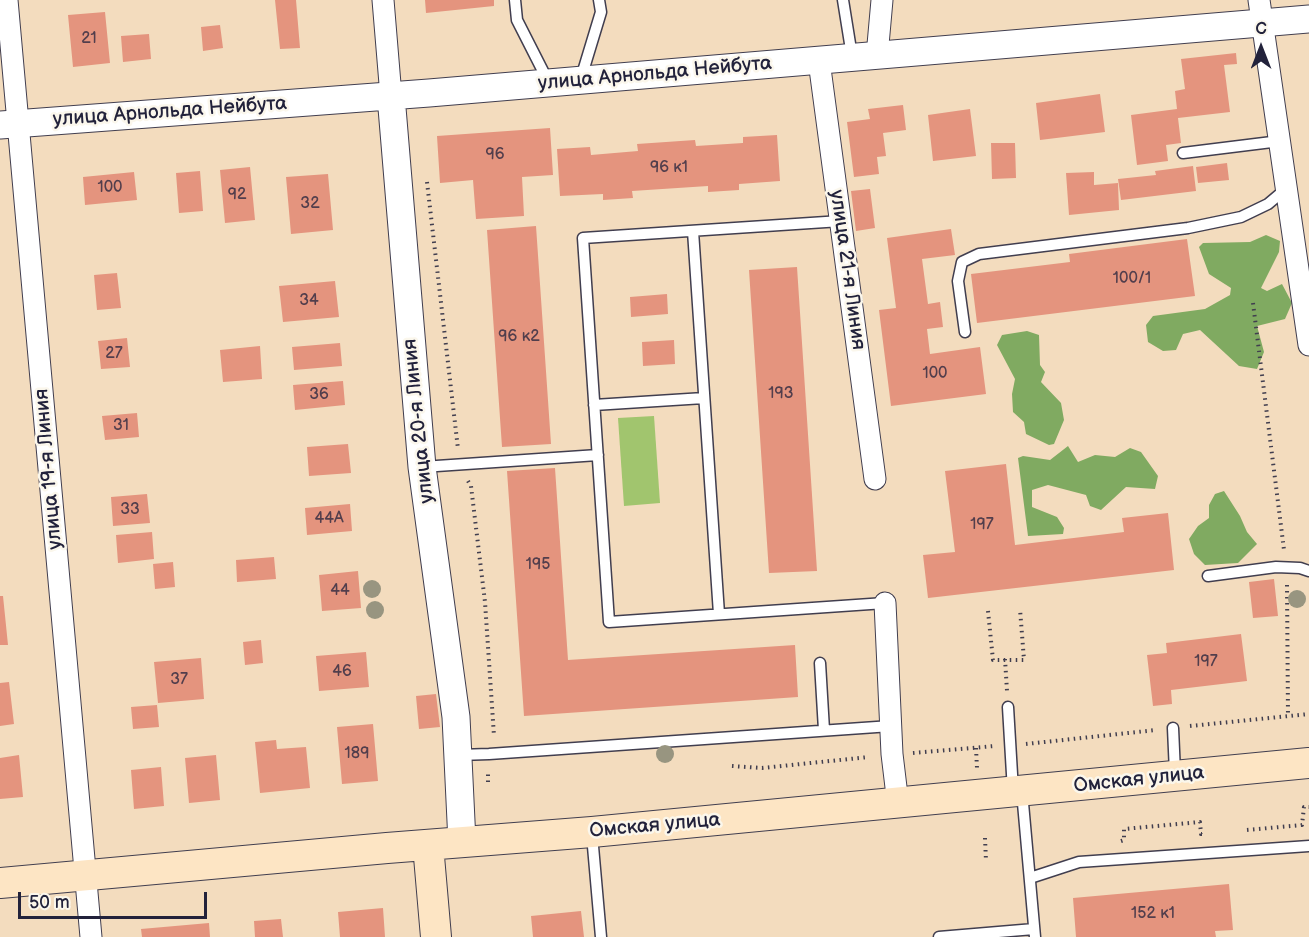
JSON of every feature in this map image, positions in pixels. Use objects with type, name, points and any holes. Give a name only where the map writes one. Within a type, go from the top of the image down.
[{"type":"main road","name":"Омская улица","points":[[0,883],[898,804],[1309,763]]},
{"type":"main road","points":[[428,845],[436,937]]},
{"type":"street","name":"улица 19-я Линия","points":[[7,0],[8,124],[91,937]]},
{"type":"street","name":"улица 20-я Линия","points":[[383,0],[422,467],[456,717],[462,842]]},
{"type":"street","points":[[864,57],[882,0]]},
{"type":"street","name":"улица Арнольда Нейбута","points":[[8,124],[391,96],[864,57],[1261,12],[1309,19]]},
{"type":"street","points":[[1261,12],[1309,345]]},
{"type":"street","name":"улица 21-я Линия","points":[[819,61],[875,479]]},
{"type":"street","points":[[885,603],[892,754],[898,804]]},
{"type":"lane","points":[[515,0],[517,20],[549,83]]},
{"type":"lane","points":[[580,80],[601,12],[599,0]]},
{"type":"lane","points":[[843,0],[864,57]]},
{"type":"lane","points":[[1183,153],[1280,141]]},
{"type":"lane","points":[[965,332],[958,281],[962,262],[979,254],[1188,228],[1241,218],[1268,204],[1287,188]]},
{"type":"lane","points":[[840,221],[583,238],[609,622],[885,603]]},
{"type":"lane","points":[[693,231],[719,614]]},
{"type":"lane","points":[[594,405],[704,398]]},
{"type":"lane","points":[[422,467],[598,455]]},
{"type":"lane","points":[[1208,576],[1275,567],[1309,571]]},
{"type":"lane","points":[[820,663],[824,730]]},
{"type":"lane","points":[[939,937],[1035,933],[1030,878],[1009,745],[1008,707]]},
{"type":"lane","points":[[459,755],[891,726]]},
{"type":"lane","points":[[1173,728],[1175,777]]},
{"type":"lane","points":[[592,832],[601,937]]},
{"type":"lane","points":[[1030,878],[1079,862],[1309,846]]},
{"type":"path","points":[[426,174],[459,465],[471,486],[485,602],[494,740],[489,754],[488,782]]},
{"type":"path","points":[[1253,303],[1286,568],[1288,716]]},
{"type":"path","points":[[988,611],[993,660],[1024,660],[1020,609]]},
{"type":"path","points":[[1005,659],[1008,707]]},
{"type":"path","points":[[732,766],[762,768],[1309,714]]},
{"type":"path","points":[[976,748],[977,769]]},
{"type":"path","points":[[1245,830],[1302,825],[1304,807],[1309,807]]},
{"type":"path","points":[[1113,842],[1124,840],[1124,829],[1200,822],[1201,834],[1212,833]]},
{"type":"path","points":[[985,838],[987,861]]},
{"type":"green space","points":[[1266,235],[1280,241],[1279,252],[1261,288],[1267,291],[1282,284],[1292,303],[1285,319],[1257,326],[1264,352],[1257,369],[1239,366],[1200,330],[1183,334],[1176,350],[1163,351],[1148,342],[1146,325],[1153,316],[1205,309],[1230,295],[1231,288],[1209,274],[1199,247],[1203,243],[1250,242]]},
{"type":"green space","points":[[1027,331],[1039,335],[1040,365],[1045,372],[1041,382],[1061,403],[1064,420],[1054,444],[1049,445],[1026,434],[1024,422],[1013,412],[1012,394],[1015,379],[997,345],[1002,335]]},
{"type":"green space","points":[[654,416],[660,503],[624,506],[618,418]]},
{"type":"green space","points":[[1068,446],[1078,462],[1095,455],[1115,457],[1130,448],[1141,452],[1158,476],[1155,489],[1126,487],[1101,510],[1090,506],[1086,495],[1048,485],[1032,490],[1032,507],[1057,517],[1064,528],[1063,534],[1028,536],[1018,458],[1023,456],[1050,460]]},
{"type":"green space","points":[[1224,491],[1247,532],[1257,544],[1238,563],[1205,565],[1194,554],[1189,539],[1198,526],[1209,518],[1209,505],[1215,494]]},
{"type":"building","points":[[275,0],[296,0],[300,48],[280,49]]},
{"type":"building","points":[[425,0],[494,0],[494,6],[426,13]]},
{"type":"building","points":[[105,12],[110,63],[73,67],[68,15]]},
{"type":"building","points":[[220,25],[223,48],[203,51],[201,27]]},
{"type":"building","points":[[149,34],[151,59],[123,62],[121,36]]},
{"type":"building","points":[[1236,53],[1237,64],[1224,65],[1230,112],[1178,118],[1181,143],[1166,145],[1168,161],[1137,165],[1131,115],[1177,109],[1175,91],[1185,89],[1181,59]]},
{"type":"building","points":[[1100,94],[1105,132],[1040,140],[1036,103]]},
{"type":"building","points":[[903,105],[906,130],[883,133],[886,156],[877,157],[879,174],[854,177],[847,122],[870,119],[868,109]]},
{"type":"building","points":[[970,109],[976,156],[933,161],[928,115]]},
{"type":"building","points":[[550,128],[553,175],[522,177],[524,216],[476,219],[473,180],[440,183],[437,136]]},
{"type":"building","points":[[777,135],[780,181],[739,184],[739,190],[708,192],[708,186],[632,191],[633,198],[603,200],[603,194],[560,196],[557,149],[590,147],[591,155],[638,151],[637,144],[695,140],[696,146],[743,143],[743,137]]},
{"type":"building","points":[[991,143],[1015,143],[1016,178],[992,179]]},
{"type":"building","points":[[1227,163],[1229,180],[1198,183],[1196,167]]},
{"type":"building","points":[[1193,166],[1196,191],[1121,200],[1118,179],[1156,175],[1155,171]]},
{"type":"building","points":[[250,167],[255,220],[225,223],[220,170]]},
{"type":"building","points":[[200,171],[203,211],[179,213],[176,173]]},
{"type":"building","points":[[134,172],[137,200],[85,205],[83,177]]},
{"type":"building","points":[[1094,172],[1094,185],[1118,183],[1119,210],[1069,215],[1066,173]]},
{"type":"building","points":[[328,174],[333,230],[291,234],[286,177]]},
{"type":"building","points":[[870,189],[875,228],[856,231],[851,191]]},
{"type":"building","points":[[536,226],[551,444],[502,447],[487,230]]},
{"type":"building","points":[[951,229],[955,255],[922,259],[928,304],[940,302],[943,327],[927,329],[930,354],[980,347],[986,394],[891,406],[879,310],[896,308],[887,238]]},
{"type":"building","points":[[1187,239],[1195,296],[977,323],[971,274],[1070,262],[1069,254]]},
{"type":"building","points":[[797,267],[817,571],[769,573],[749,270]]},
{"type":"building","points":[[117,273],[121,308],[97,310],[94,275]]},
{"type":"building","points":[[335,281],[339,317],[283,322],[279,286]]},
{"type":"building","points":[[667,294],[668,314],[631,317],[630,297]]},
{"type":"building","points":[[127,338],[130,367],[101,369],[98,341]]},
{"type":"building","points":[[674,340],[675,364],[643,366],[642,342]]},
{"type":"building","points":[[340,343],[342,366],[294,370],[292,347]]},
{"type":"building","points":[[260,346],[262,379],[223,382],[220,350]]},
{"type":"building","points":[[343,381],[345,405],[295,410],[293,385]]},
{"type":"building","points":[[137,413],[139,437],[105,440],[102,416]]},
{"type":"building","points":[[348,444],[351,473],[309,476],[307,447]]},
{"type":"building","points":[[1006,464],[1015,545],[1124,532],[1122,518],[1168,513],[1174,570],[928,598],[923,555],[955,552],[945,471]]},
{"type":"building","points":[[555,468],[568,660],[795,645],[798,697],[524,716],[507,471]]},
{"type":"building","points":[[147,494],[150,523],[113,526],[111,497]]},
{"type":"building","points":[[350,504],[352,531],[307,535],[305,508]]},
{"type":"building","points":[[152,532],[154,559],[118,563],[116,535]]},
{"type":"building","points":[[274,557],[276,579],[237,582],[236,560]]},
{"type":"building","points":[[173,562],[175,587],[155,589],[153,564]]},
{"type":"building","points":[[358,571],[361,608],[322,611],[319,575]]},
{"type":"building","points":[[1274,579],[1278,616],[1253,618],[1249,582]]},
{"type":"building","points":[[0,596],[3,596],[8,645],[0,645]]},
{"type":"building","points":[[1241,634],[1247,681],[1171,690],[1172,704],[1153,706],[1147,655],[1167,653],[1166,643]]},
{"type":"building","points":[[261,640],[263,663],[245,665],[243,642]]},
{"type":"building","points":[[366,652],[369,687],[319,691],[316,656]]},
{"type":"building","points":[[201,658],[204,699],[158,703],[154,662]]},
{"type":"building","points":[[9,682],[14,724],[0,726],[0,683]]},
{"type":"building","points":[[436,694],[440,727],[419,729],[416,696]]},
{"type":"building","points":[[157,705],[159,727],[133,729],[131,707]]},
{"type":"building","points":[[373,724],[378,781],[342,784],[337,727]]},
{"type":"building","points":[[276,740],[277,749],[306,747],[310,788],[260,793],[255,742]]},
{"type":"building","points":[[19,755],[23,797],[0,799],[0,758]]},
{"type":"building","points":[[216,755],[220,800],[189,803],[185,758]]},
{"type":"building","points":[[161,767],[164,806],[134,809],[131,770]]},
{"type":"building","points":[[1229,884],[1233,930],[1215,931],[1216,937],[1076,937],[1073,898]]},
{"type":"building","points":[[383,908],[385,937],[340,937],[338,912]]},
{"type":"building","points":[[581,911],[584,937],[533,937],[531,916]]},
{"type":"building","points":[[281,919],[283,937],[255,937],[254,921]]},
{"type":"building","points":[[209,923],[210,937],[142,937],[141,929]]}]
